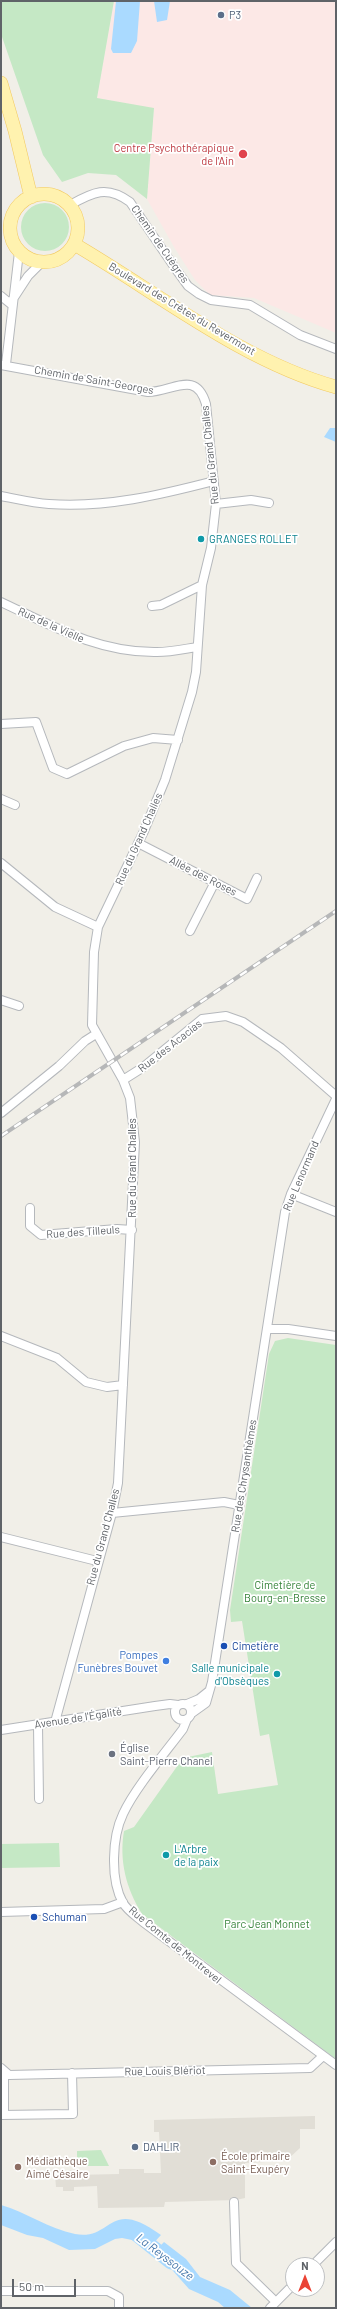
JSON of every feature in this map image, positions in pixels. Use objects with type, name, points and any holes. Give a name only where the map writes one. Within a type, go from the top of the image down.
[{"type":"main road","points":[[1,83],[15,131],[30,197]]},
{"type":"main road","points":[[41,194],[52,195],[62,199],[70,205],[76,214],[78,224],[74,244],[61,258],[42,262],[34,261],[20,252],[12,238],[10,221],[14,211],[21,202],[30,197],[41,194]]},
{"type":"main road","name":"Boulevard des Crêtes du Revermont","points":[[74,244],[234,343],[286,368],[336,387]]},
{"type":"street","name":"Chemin de Cuègres","points":[[70,205],[87,195],[98,192],[116,193],[122,196],[135,208],[188,286],[199,294],[210,300],[250,306],[306,338],[336,349]]},
{"type":"street","points":[[3,365],[20,252]]},
{"type":"street","points":[[13,302],[28,276],[42,262]]},
{"type":"street","points":[[1,296],[13,302]]},
{"type":"street","name":"Chemin de Saint-Georges","points":[[3,365],[148,392],[160,392],[185,384]]},
{"type":"street","name":"Rue du Grand Challes","points":[[55,1722],[97,1561],[112,1513],[118,1483],[132,1230],[135,1142],[130,1098],[123,1080],[92,1025],[91,1012],[94,952],[98,927],[138,844],[165,780],[192,692],[202,585],[211,548],[216,504],[204,398],[195,386],[185,384]]},
{"type":"street","points":[[1,496],[48,504],[84,505],[134,500],[214,481]]},
{"type":"street","points":[[216,504],[250,500],[269,503]]},
{"type":"street","points":[[152,606],[161,605],[202,585]]},
{"type":"street","name":"Rue de la Vielle","points":[[1,602],[82,640],[114,648],[157,652],[197,647]]},
{"type":"street","points":[[1,724],[36,722],[53,768],[68,774],[124,746],[153,738],[178,740]]},
{"type":"street","points":[[1,799],[15,805]]},
{"type":"street","name":"Allée des Roses","points":[[138,844],[248,899],[257,878]]},
{"type":"street","points":[[1,863],[55,907],[98,927]]},
{"type":"street","points":[[190,931],[215,882]]},
{"type":"street","points":[[1,1000],[19,1006]]},
{"type":"street","name":"Rue des Acacias","points":[[123,1080],[142,1068],[202,1019],[226,1016],[243,1022],[281,1048],[336,1096]]},
{"type":"street","points":[[1,1113],[59,1066],[85,1041],[96,1034]]},
{"type":"street","name":"Rue Lenormand","points":[[268,1329],[285,1212],[291,1194],[336,1099]]},
{"type":"street","points":[[291,1194],[336,1212]]},
{"type":"street","name":"Rue des Tilleuls","points":[[30,1208],[30,1226],[41,1235],[117,1229],[132,1230]]},
{"type":"street","points":[[268,1329],[284,1328],[336,1336]]},
{"type":"street","name":"Rue des Chrysanthèmes","points":[[182,1714],[206,1703],[210,1691],[268,1329]]},
{"type":"street","points":[[1,1336],[57,1358],[86,1382],[107,1386],[123,1385]]},
{"type":"street","points":[[112,1513],[224,1502],[239,1504]]},
{"type":"street","points":[[1,1537],[97,1561]]},
{"type":"street","points":[[182,1714],[187,1704],[199,1699],[210,1691]]},
{"type":"street","name":"Avenue de l'Égalité","points":[[1,1730],[155,1706],[182,1714]]},
{"type":"street","name":"Rue Comte de Montrevel","points":[[182,1714],[175,1740],[133,1797],[123,1814],[117,1831],[114,1860],[116,1878],[123,1902],[143,1922],[336,2065]]},
{"type":"street","points":[[38,1724],[39,1799]]},
{"type":"street","points":[[1,1912],[104,1909],[123,1902]]},
{"type":"street","name":"Rue Louis Blériot","points":[[2,2070],[10,2075],[310,2068],[323,2056]]},
{"type":"street","points":[[2,2070],[3,2115],[72,2114],[72,2073]]},
{"type":"street","points":[[234,2202],[236,2263],[273,2305],[285,2293]]},
{"type":"street","points":[[321,2257],[336,2242]]},
{"type":"street","points":[[1,2291],[108,2291],[119,2297],[119,2308]]},
{"type":"shaded area","name":"Centre Psychothérapique de l'Ain","points":[[114,1],[336,1],[336,333],[254,298],[210,295],[195,280],[174,247],[147,199],[154,109],[97,98]]},
{"type":"shaded area","name":"École primaire Saint-Exupéry","points":[[315,2116],[315,2129],[300,2129],[300,2148],[286,2161],[245,2163],[245,2198],[236,2200],[165,2202],[164,2207],[98,2208],[97,2186],[74,2187],[74,2191],[63,2191],[63,2187],[56,2187],[55,2175],[58,2175],[58,2171],[61,2171],[63,2175],[65,2175],[65,2171],[74,2170],[74,2175],[119,2174],[119,2169],[144,2169],[144,2173],[161,2173],[159,2132],[154,2132],[154,2120]]},
{"type":"green space","points":[[1,1],[114,1],[97,98],[154,108],[147,199],[116,175],[88,173],[62,182],[43,155],[1,34]]},
{"type":"green space","points":[[40,203],[50,203],[59,207],[65,213],[68,218],[68,236],[59,247],[50,251],[40,251],[31,247],[25,241],[21,232],[21,222],[25,213],[31,207]]},
{"type":"green space","points":[[288,1338],[336,1345],[336,2059],[142,1914],[136,1904],[128,1884],[122,1853],[124,1831],[134,1827],[183,1758],[212,1752],[218,1794],[278,1785],[269,1734],[260,1736],[242,1621],[231,1622],[230,1610],[269,1354],[275,1341]]},
{"type":"green space","points":[[59,1843],[60,1867],[1,1868],[1,1844]]},
{"type":"green space","points":[[101,2150],[109,2166],[77,2166],[77,2151]]},
{"type":"water","points":[[116,1],[140,1],[137,41],[131,53],[113,53],[111,49]]},
{"type":"water","points":[[154,1],[170,1],[167,20],[157,22]]},
{"type":"water","points":[[330,428],[336,428],[336,442],[324,437]]},
{"type":"water","points":[[1,2205],[65,2232],[75,2234],[97,2232],[112,2222],[121,2219],[131,2219],[144,2224],[161,2235],[148,2249],[132,2240],[122,2238],[115,2239],[95,2249],[69,2250],[43,2238],[27,2235],[1,2225]]},
{"type":"water","points":[[164,2242],[186,2259],[200,2277],[230,2290],[252,2308],[225,2308],[218,2302],[189,2289],[166,2263],[153,2253]]},
{"type":"waterway","name":"La Reyssouze","points":[[135,2233],[171,2262]]},
{"type":"railway","points":[[1,1136],[336,911]]},
{"type":"place","name":"P3","points":[[221,15]]},
{"type":"place","name":"Centre Psychothérapique de l'Ain","points":[[243,154]]},
{"type":"place","name":"GRANGES ROLLET","points":[[201,539]]},
{"type":"place","name":"Cimetière","points":[[224,1646]]},
{"type":"place","name":"Pompes Funèbres Bouvet","points":[[166,1661]]},
{"type":"place","name":"Salle municipale d'Obsèques","points":[[277,1674]]},
{"type":"place","name":"Église Saint-Pierre Chanel","points":[[112,1754]]},
{"type":"place","name":"L'Arbre de la paix","points":[[166,1855]]},
{"type":"place","name":"Schuman","points":[[34,1917]]},
{"type":"place","name":"DAHLIR","points":[[135,2147]]},
{"type":"place","name":"École primaire Saint-Exupéry","points":[[213,2162]]},
{"type":"place","name":"Médiathèque Aimé Césaire","points":[[18,2167]]},
{"type":"park label","name":"Cimetière de Bourg-en-Bresse","points":[[285,1591]]},
{"type":"park label","name":"Parc Jean Monnet","points":[[267,1924]]}]
